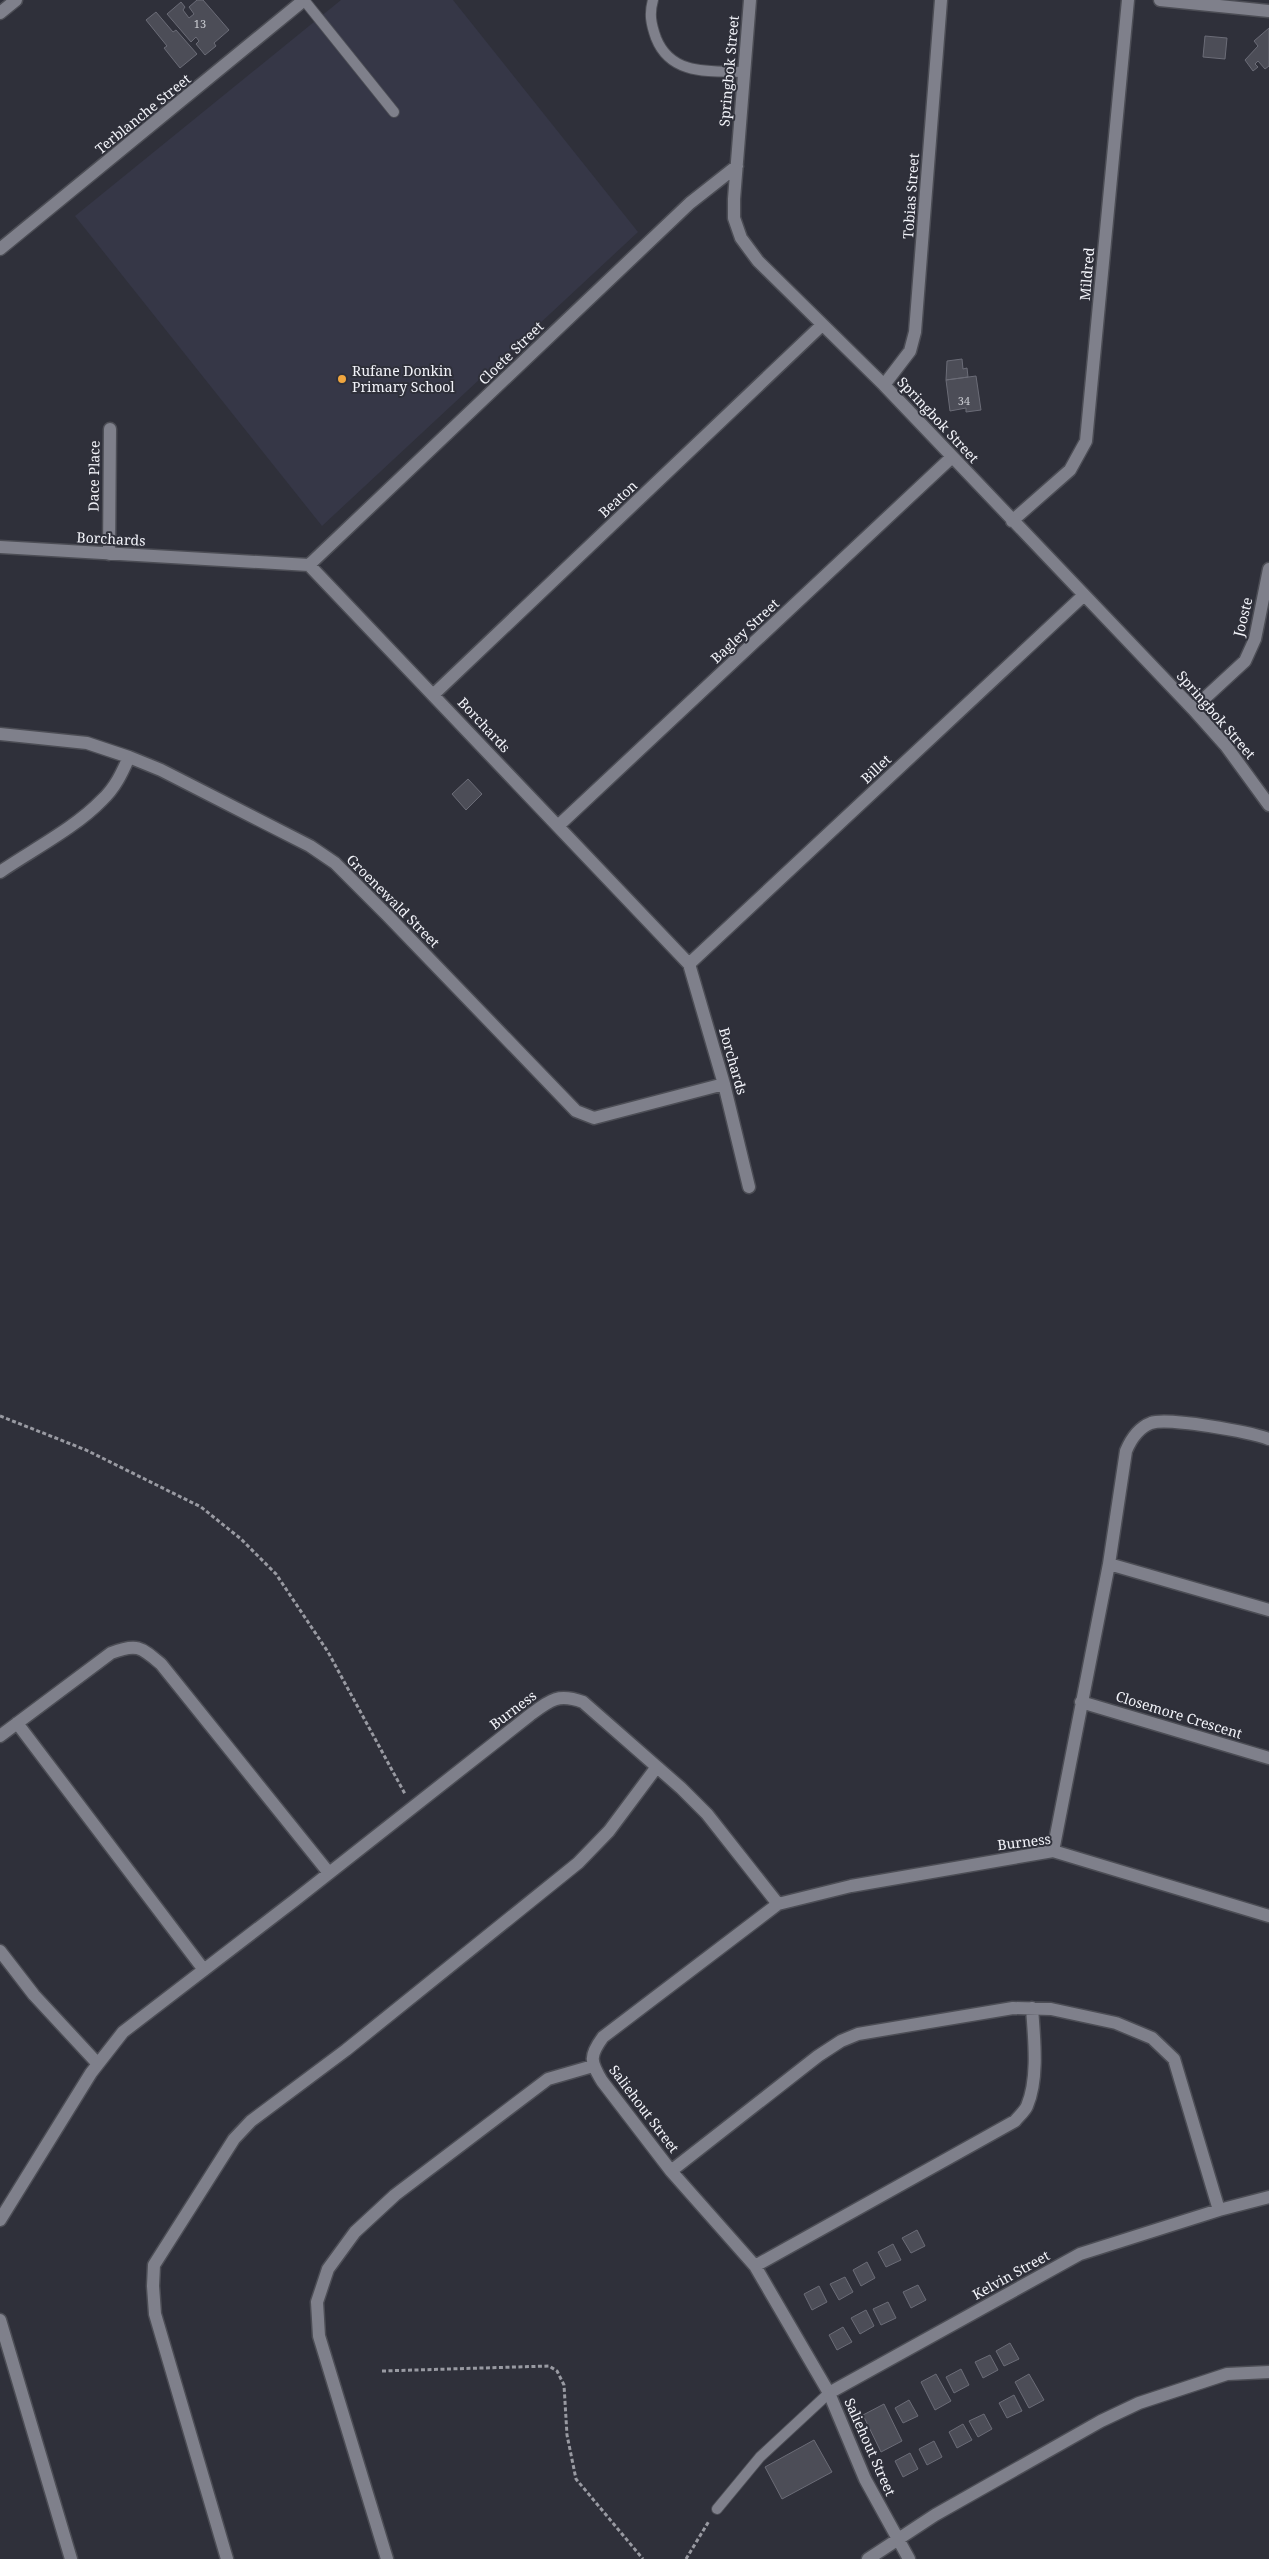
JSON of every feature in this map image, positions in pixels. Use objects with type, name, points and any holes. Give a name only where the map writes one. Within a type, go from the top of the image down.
[{"type":"street","points":[[0,13],[16,0]]},
{"type":"street","name":"Terblanche Street","points":[[0,249],[304,0]]},
{"type":"street","name":"Springbok Street","points":[[750,0],[736,166],[734,218],[741,238],[758,261],[884,385],[1193,709],[1226,746],[1269,805]]},
{"type":"street","name":"Tobias Street","points":[[884,385],[910,351],[915,332],[941,0]]},
{"type":"street","name":"Mildred","points":[[1012,521],[1070,470],[1086,441],[1128,0]]},
{"type":"street","points":[[1160,0],[1269,11]]},
{"type":"street","name":"Cloete Street","points":[[309,565],[683,210],[736,166]]},
{"type":"street","name":"Beaton","points":[[434,694],[822,325]]},
{"type":"street","name":"Dace Place","points":[[109,554],[110,429]]},
{"type":"street","name":"Bagley Street","points":[[558,826],[952,457]]},
{"type":"street","name":"Borchards","points":[[0,547],[309,565],[434,694],[689,964],[724,1084],[749,1186]]},
{"type":"street","name":"Jooste","points":[[1193,709],[1244,661],[1255,639],[1269,569]]},
{"type":"street","name":"Billet","points":[[689,964],[1084,596]]},
{"type":"street","name":"Groenewald Street","points":[[0,734],[87,743],[129,758],[161,770],[310,846],[335,863],[576,1111],[594,1118],[724,1084]]},
{"type":"street","points":[[0,872],[79,819],[102,801],[118,781],[129,758]]},
{"type":"street","points":[[1053,1851],[1109,1564],[1126,1451],[1131,1438],[1141,1429],[1160,1421],[1232,1430],[1269,1439]]},
{"type":"street","points":[[1109,1564],[1269,1610]]},
{"type":"street","points":[[0,1736],[112,1653],[126,1647],[142,1648],[161,1664],[329,1873]]},
{"type":"street","name":"Burness","points":[[0,2220],[98,2064],[123,2032],[329,1873],[412,1806],[536,1711],[560,1697],[569,1697],[583,1702],[681,1788],[707,1814],[778,1904]]},
{"type":"street","name":"Closemore Crescent","points":[[1081,1702],[1269,1758]]},
{"type":"street","points":[[17,1723],[204,1970]]},
{"type":"street","points":[[227,2559],[155,2314],[152,2286],[154,2265],[234,2139],[251,2121],[346,2050],[578,1863],[609,1831],[656,1768]]},
{"type":"street","name":"Burness","points":[[592,2061],[594,2048],[603,2037],[778,1904],[851,1886],[1053,1851],[1269,1916]]},
{"type":"street","points":[[0,1950],[34,1995],[98,2064]]},
{"type":"street","points":[[755,2266],[1015,2121],[1027,2106],[1031,2086],[1035,2051],[1032,2008]]},
{"type":"street","points":[[672,2171],[841,2040],[858,2034],[990,2010],[1051,2009],[1116,2023],[1152,2038],[1174,2059],[1219,2210]]},
{"type":"street","points":[[387,2559],[319,2336],[317,2302],[328,2269],[355,2232],[395,2194],[548,2079],[592,2061]]},
{"type":"street","name":"Saliehout Street","points":[[592,2061],[602,2081],[672,2171],[755,2266],[829,2393],[865,2479],[909,2559]]},
{"type":"street","name":"Kelvin Street","points":[[829,2393],[1080,2254],[1219,2210],[1269,2197]]},
{"type":"street","points":[[0,2320],[71,2559]]},
{"type":"street","points":[[868,2559],[899,2541],[935,2515],[1101,2421],[1139,2403],[1227,2374],[1269,2372]]},
{"type":"lane","points":[[304,0],[394,112]]},
{"type":"lane","points":[[653,0],[650,12],[652,27],[659,46],[673,62],[694,70],[744,72]]},
{"type":"lane","points":[[717,2510],[760,2457],[829,2393]]},
{"type":"path","points":[[0,1416],[86,1450],[201,1507],[241,1539],[276,1574],[328,1652],[412,1806]]},
{"type":"path","points":[[382,2371],[548,2366],[557,2371],[564,2385],[567,2435],[576,2478],[643,2559]]},
{"type":"path","points":[[686,2559],[717,2510]]},
{"type":"shaded area","name":"Rufane Donkin Primary School","points":[[341,0],[453,0],[638,232],[322,526],[75,216]]},
{"type":"building","points":[[197,0],[203,0],[229,30],[214,43],[216,46],[205,55],[196,44],[199,41],[196,37],[191,42],[167,14],[181,2],[185,7],[183,10],[189,18],[194,14],[189,7]]},
{"type":"building","points":[[156,12],[173,32],[176,30],[197,54],[180,68],[164,48],[167,46],[146,20]]},
{"type":"building","points":[[1269,28],[1269,66],[1265,69],[1258,61],[1255,64],[1258,67],[1253,71],[1245,60],[1258,46],[1254,41]]},
{"type":"building","points":[[1205,36],[1227,38],[1225,59],[1203,57]]},
{"type":"building","points":[[962,359],[963,369],[967,368],[968,377],[946,380],[947,361]]},
{"type":"building","points":[[976,376],[981,410],[966,412],[966,408],[950,411],[946,380]]},
{"type":"building","points":[[468,779],[482,794],[466,810],[452,794]]},
{"type":"building","points":[[917,2230],[925,2246],[911,2253],[902,2238]]},
{"type":"building","points":[[893,2244],[901,2260],[886,2267],[878,2252]]},
{"type":"building","points":[[867,2262],[875,2278],[861,2286],[853,2270]]},
{"type":"building","points":[[845,2277],[853,2292],[839,2300],[830,2284]]},
{"type":"building","points":[[918,2285],[926,2300],[911,2308],[903,2292]]},
{"type":"building","points":[[819,2286],[827,2302],[812,2310],[804,2294]]},
{"type":"building","points":[[888,2302],[896,2318],[881,2325],[873,2309]]},
{"type":"building","points":[[866,2310],[874,2326],[860,2334],[851,2318]]},
{"type":"building","points":[[843,2327],[852,2342],[837,2350],[829,2335]]},
{"type":"building","points":[[1010,2343],[1019,2359],[1004,2366],[996,2351]]},
{"type":"building","points":[[990,2355],[998,2370],[983,2378],[975,2362]]},
{"type":"building","points":[[961,2369],[969,2385],[954,2393],[946,2377]]},
{"type":"building","points":[[936,2374],[951,2401],[935,2410],[921,2382]]},
{"type":"building","points":[[1029,2374],[1044,2400],[1029,2408],[1015,2382]]},
{"type":"building","points":[[1014,2395],[1022,2411],[1007,2418],[999,2403]]},
{"type":"building","points":[[909,2400],[918,2416],[903,2423],[895,2408]]},
{"type":"building","points":[[884,2404],[902,2441],[881,2452],[863,2415]]},
{"type":"building","points":[[984,2414],[992,2429],[978,2437],[969,2421]]},
{"type":"building","points":[[963,2424],[972,2440],[957,2448],[949,2432]]},
{"type":"building","points":[[814,2440],[832,2472],[782,2499],[765,2467]]},
{"type":"building","points":[[934,2441],[942,2457],[927,2465],[919,2449]]},
{"type":"building","points":[[910,2453],[918,2469],[903,2477],[895,2461]]},
{"type":"place","name":"Rufane Donkin Primary School","points":[[342,379]]}]
